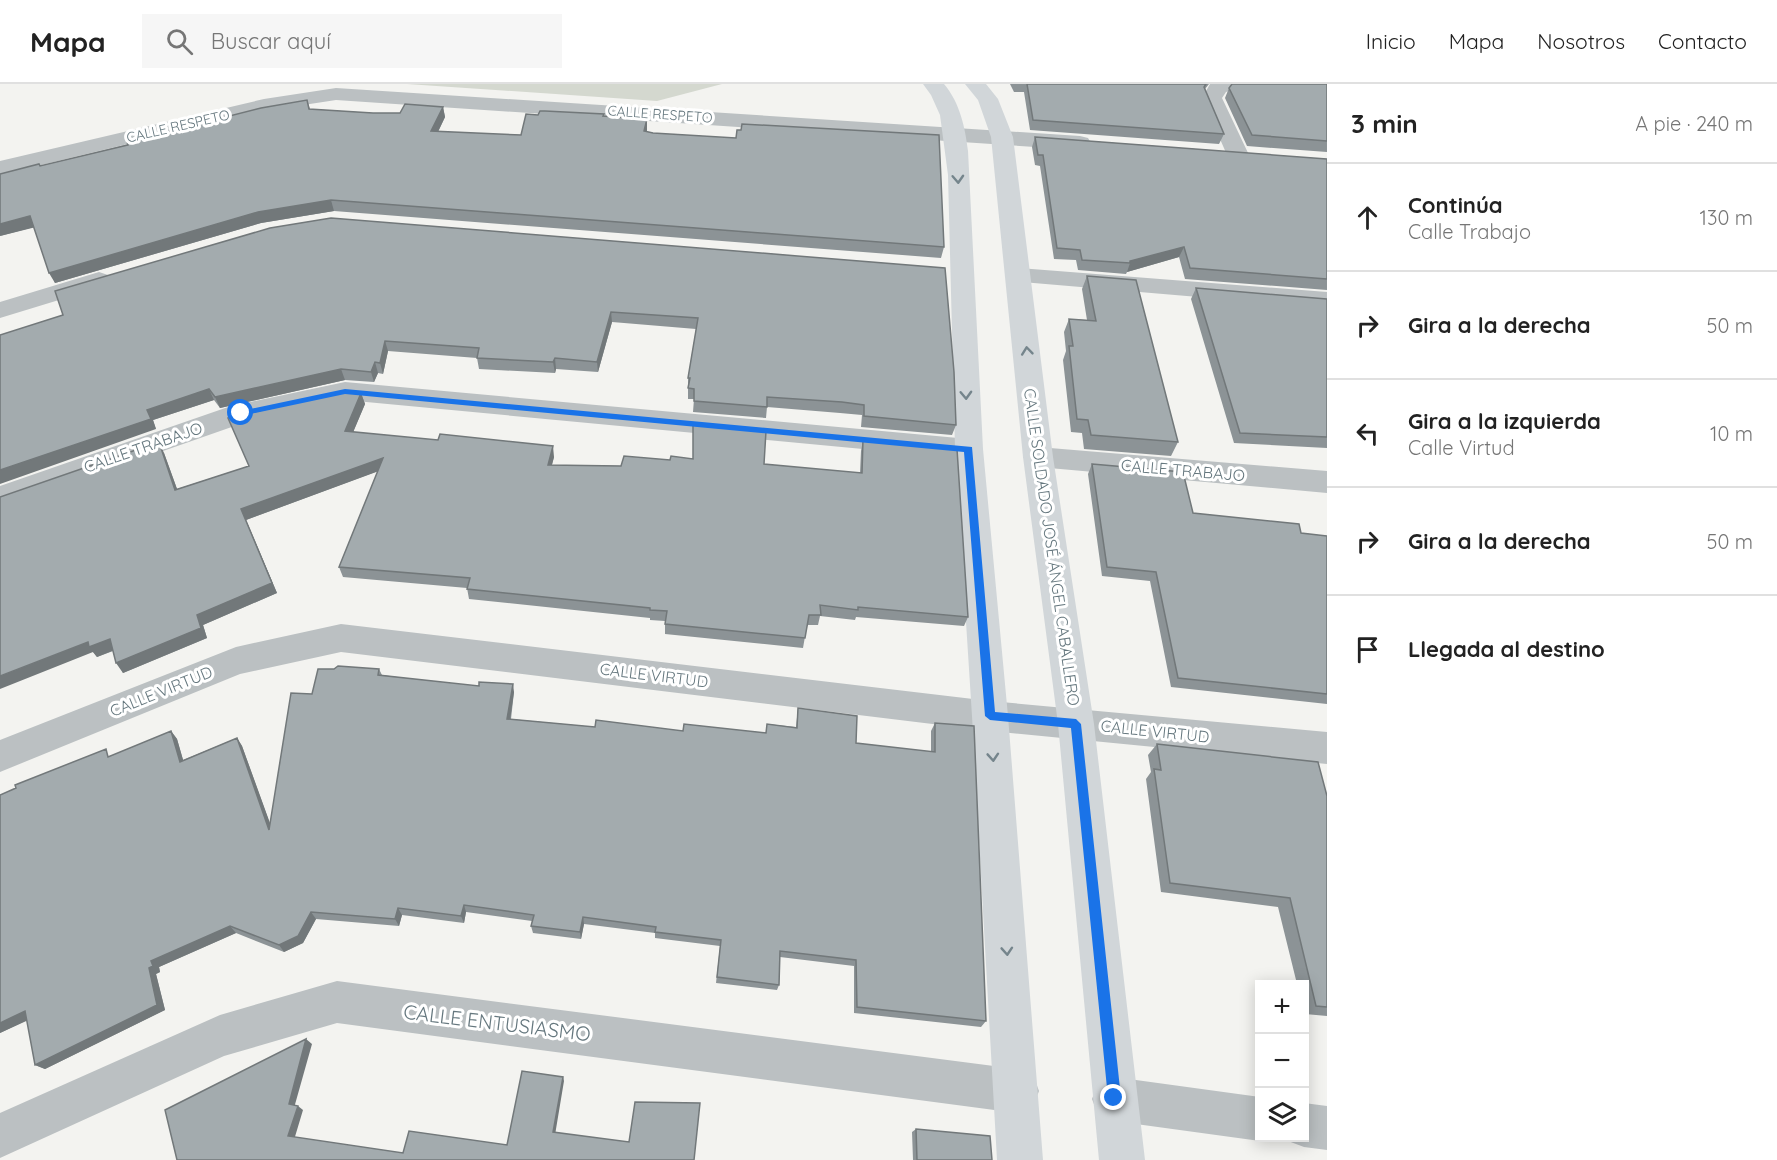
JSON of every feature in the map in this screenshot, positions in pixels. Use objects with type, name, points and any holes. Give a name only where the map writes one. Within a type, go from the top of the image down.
[{"type":"street","points":[[933,84],[941,92],[955,133],[958,175],[949,269],[969,449],[1017,1091],[1020,1160]]},
{"type":"street","name":"CALLE SOLDADO JOSÉ ÁNGEL CABALLERO","points":[[975,84],[988,99],[1002,137],[1038,457],[1076,724],[1122,1160]]},
{"type":"street","points":[[1230,84],[1218,88],[1212,98],[1238,155]]},
{"type":"street","name":"CALLE RESPETO","points":[[0,168],[264,105],[336,94],[1096,144]]},
{"type":"street","points":[[1215,153],[1260,156]]},
{"type":"street","points":[[0,310],[124,273]]},
{"type":"street","points":[[1019,276],[1327,300]]},
{"type":"street","name":"CALLE TRABAJO","points":[[0,497],[241,413],[345,392],[969,449]]},
{"type":"street","name":"CALLE TRABAJO","points":[[1038,457],[1327,483]]},
{"type":"street","name":"CALLE VIRTUD","points":[[0,756],[236,661],[341,638],[990,716],[1327,748]]},
{"type":"street","name":"CALLE ENTUSIASMO","points":[[0,1136],[220,1036],[337,1002],[1017,1091]]},
{"type":"street","points":[[1114,1098],[1255,1118]]},
{"type":"street","points":[[1309,1126],[1327,1128]]},
{"type":"shaded area","points":[[407,84],[722,84],[657,101]]},
{"type":"building","points":[[1027,84],[1206,84],[1204,87],[1224,134],[1033,120]]},
{"type":"building","points":[[1232,84],[1327,84],[1327,141],[1252,135],[1229,88]]},
{"type":"building","points":[[307,100],[309,109],[373,113],[400,113],[405,104],[443,107],[431,131],[521,135],[526,114],[538,115],[540,111],[545,111],[647,119],[644,131],[653,133],[736,138],[737,130],[741,130],[742,124],[939,135],[944,247],[331,200],[258,212],[49,273],[30,216],[0,224],[0,174],[128,145],[127,142],[261,108]]},
{"type":"building","points":[[1035,137],[1327,159],[1327,279],[1190,268],[1184,247],[1130,261],[1130,263],[1082,260],[1080,250],[1057,248],[1043,155],[1038,155]]},
{"type":"building","points":[[331,218],[945,268],[956,425],[864,416],[864,405],[842,402],[767,397],[767,407],[694,401],[694,389],[688,388],[690,378],[688,378],[698,318],[611,312],[597,362],[555,358],[553,362],[477,358],[479,348],[385,341],[380,363],[375,362],[371,372],[341,369],[215,397],[209,389],[147,410],[151,419],[0,470],[0,335],[63,315],[55,291],[270,228]]},
{"type":"building","points":[[1087,276],[1136,280],[1178,442],[1091,435],[1088,420],[1077,419],[1069,346],[1073,346],[1069,319],[1096,321]]},
{"type":"building","points":[[1196,288],[1327,299],[1327,437],[1240,433]]},
{"type":"building","points":[[342,392],[361,393],[345,431],[438,440],[440,434],[553,446],[548,465],[621,466],[624,456],[670,460],[671,456],[693,459],[693,425],[766,431],[764,464],[862,473],[863,440],[957,449],[968,617],[858,607],[858,610],[820,605],[821,615],[809,615],[805,638],[665,624],[667,611],[650,610],[650,608],[467,589],[470,578],[339,567],[383,458],[241,509],[272,583],[197,615],[201,628],[116,663],[110,639],[89,647],[88,642],[0,676],[0,497],[159,442],[175,490],[249,466],[228,418]]},
{"type":"building","points":[[1092,464],[1183,472],[1193,513],[1299,524],[1301,533],[1327,536],[1327,694],[1178,678],[1156,572],[1107,567]]},
{"type":"building","points":[[338,666],[379,669],[378,675],[479,686],[479,682],[513,684],[507,719],[595,727],[596,720],[683,731],[684,724],[766,733],[767,724],[797,728],[798,708],[857,716],[856,743],[935,752],[935,723],[974,726],[986,1021],[857,1007],[856,960],[780,951],[779,985],[717,977],[721,940],[655,932],[656,927],[583,917],[580,932],[531,926],[534,915],[464,905],[461,916],[398,908],[395,919],[311,912],[298,936],[279,945],[230,926],[151,961],[153,966],[149,968],[157,1005],[35,1065],[25,1011],[0,1023],[0,795],[16,788],[15,785],[106,749],[108,757],[171,731],[180,762],[237,738],[269,830],[291,693],[312,694],[318,669],[334,669]]},
{"type":"building","points":[[1157,744],[1318,762],[1327,796],[1327,1007],[1316,1006],[1290,898],[1170,883],[1154,769],[1161,770]]},
{"type":"building","points":[[306,1039],[289,1104],[298,1106],[288,1136],[403,1153],[409,1131],[507,1145],[522,1071],[563,1077],[553,1132],[629,1142],[635,1102],[700,1103],[694,1160],[177,1160],[165,1110]]},
{"type":"building","points":[[916,1129],[990,1136],[992,1160],[917,1160]]},
{"type":"route","points":[[241,413],[345,392],[969,449],[990,716],[1076,724],[1114,1098]]}]
